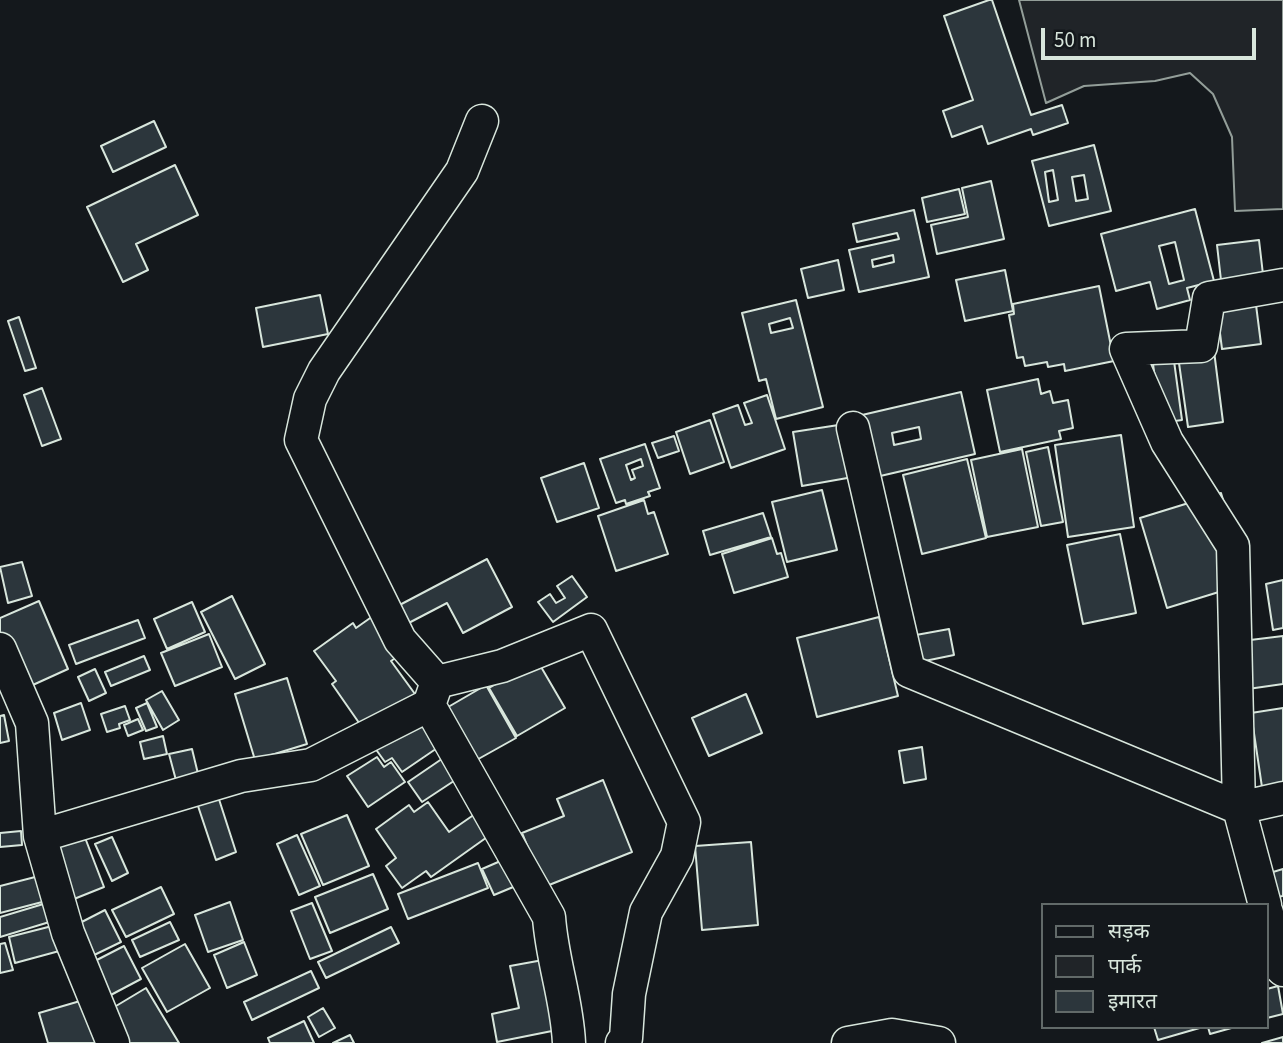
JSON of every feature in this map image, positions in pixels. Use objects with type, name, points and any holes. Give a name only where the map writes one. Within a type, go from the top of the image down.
[{"type":"street","points":[[482,121],[462,171],[324,371],[310,398],[301,440],[400,639],[433,694],[549,917],[551,944],[567,1012],[569,1043]]},
{"type":"street","points":[[1264,903],[1239,808],[1233,546],[1167,442],[1126,349],[1201,346],[1209,298],[1283,285]]},
{"type":"street","points":[[853,428],[909,671],[1239,808],[1283,799]]},
{"type":"street","points":[[40,836],[240,776],[311,765],[433,694],[591,630],[684,822],[677,856],[646,912],[629,994],[626,1038],[622,1043]]},
{"type":"street","points":[[0,649],[32,723],[40,836],[68,933],[113,1043]]},
{"type":"street","points":[[1269,921],[1283,970]]},
{"type":"street","points":[[848,1043],[892,1035],[939,1043]]},
{"type":"green space","points":[[1019,0],[1283,0],[1283,209],[1235,211],[1232,137],[1213,94],[1190,73],[1155,81],[1084,86],[1046,103]]},
{"type":"building","points":[[992,0],[1031,115],[1062,105],[1068,123],[1033,135],[1031,129],[988,144],[982,126],[952,137],[943,111],[973,100],[944,16]]},
{"type":"building","points":[[154,121],[166,147],[113,172],[101,146]]},
{"type":"building","points":[[1094,145],[1111,211],[1049,226],[1032,161]],"holes":[[[1053,170],[1058,200],[1049,202],[1045,172]],[[1084,175],[1088,199],[1076,201],[1072,177]]]},
{"type":"building","points":[[175,165],[198,215],[136,244],[148,270],[123,282],[87,207]]},
{"type":"building","points":[[991,181],[1004,239],[937,254],[931,225],[968,217],[962,188]]},
{"type":"building","points":[[959,189],[965,214],[927,222],[922,198]]},
{"type":"building","points":[[1195,209],[1214,281],[1187,288],[1190,300],[1157,309],[1150,282],[1116,291],[1101,234]],"holes":[[[1175,242],[1184,280],[1169,284],[1159,246]]]},
{"type":"building","points":[[914,210],[929,277],[859,292],[849,250],[899,239],[897,233],[857,242],[853,224]],"holes":[[[893,255],[894,262],[873,267],[872,260]]]},
{"type":"building","points":[[1259,240],[1264,283],[1222,289],[1217,245]]},
{"type":"building","points":[[838,260],[844,290],[808,298],[801,269]]},
{"type":"building","points":[[1005,270],[1013,311],[965,321],[956,280]]},
{"type":"building","points":[[1099,286],[1114,361],[1065,371],[1064,364],[1048,367],[1047,362],[1025,366],[1023,357],[1017,358],[1009,315],[1014,314],[1013,304]]},
{"type":"building","points":[[320,295],[328,334],[263,347],[256,308]]},
{"type":"building","points":[[1255,297],[1261,344],[1222,349],[1216,302]]},
{"type":"building","points":[[796,300],[823,407],[776,419],[766,379],[759,381],[742,313]],"holes":[[[790,318],[793,328],[771,333],[769,324]]]},
{"type":"building","points":[[19,317],[36,368],[25,371],[8,321]]},
{"type":"building","points":[[1214,351],[1223,422],[1188,427],[1178,356]]},
{"type":"building","points":[[1174,361],[1182,420],[1161,423],[1153,364]]},
{"type":"building","points":[[1038,379],[1041,394],[1050,391],[1053,403],[1068,400],[1073,428],[1059,431],[1061,439],[1000,452],[987,390]]},
{"type":"building","points":[[42,388],[61,439],[42,446],[24,395]]},
{"type":"building","points":[[961,392],[975,454],[876,477],[862,415]],"holes":[[[919,427],[921,439],[894,445],[892,433]]]},
{"type":"building","points":[[767,395],[785,449],[731,468],[713,414],[738,405],[745,425],[752,423],[744,403]]},
{"type":"building","points":[[710,420],[724,462],[690,474],[676,432]]},
{"type":"building","points":[[845,424],[853,477],[802,486],[793,432]]},
{"type":"building","points":[[1121,435],[1134,527],[1068,537],[1055,445]]},
{"type":"building","points":[[674,436],[679,451],[658,458],[652,443]]},
{"type":"building","points":[[645,444],[660,488],[648,492],[650,496],[626,504],[625,500],[616,503],[600,459]],"holes":[[[641,459],[643,466],[632,470],[635,478],[631,480],[626,465]]]},
{"type":"building","points":[[1048,447],[1063,522],[1041,526],[1026,452]]},
{"type":"building","points":[[1022,449],[1038,527],[987,537],[971,460]]},
{"type":"building","points":[[967,459],[986,538],[922,554],[903,475]]},
{"type":"building","points":[[584,463],[599,508],[557,522],[541,478]]},
{"type":"building","points":[[822,490],[837,550],[787,562],[772,502]]},
{"type":"building","points":[[1221,493],[1248,583],[1167,608],[1140,518]]},
{"type":"building","points":[[644,500],[648,514],[654,512],[668,554],[616,571],[598,516]]},
{"type":"building","points":[[763,513],[771,537],[710,555],[703,531]]},
{"type":"building","points":[[1120,534],[1136,613],[1083,624],[1067,545]]},
{"type":"building","points":[[772,538],[777,554],[781,553],[788,577],[734,593],[722,554]]},
{"type":"building","points":[[487,559],[512,607],[463,633],[447,603],[401,627],[392,609]]},
{"type":"building","points":[[22,562],[32,596],[8,603],[0,567]]},
{"type":"building","points":[[572,576],[587,597],[553,622],[538,602],[550,594],[556,603],[565,598],[557,586]]},
{"type":"building","points":[[1283,580],[1283,628],[1273,630],[1266,584]]},
{"type":"building","points":[[232,596],[265,664],[235,679],[201,612]]},
{"type":"building","points":[[39,601],[68,669],[24,689],[0,634],[0,618]]},
{"type":"building","points":[[192,602],[205,632],[167,649],[154,619]]},
{"type":"building","points":[[373,616],[400,655],[391,661],[415,694],[364,730],[332,684],[336,681],[314,651],[353,623],[356,628]]},
{"type":"building","points":[[879,617],[898,696],[817,717],[797,638]]},
{"type":"building","points":[[138,620],[145,638],[76,664],[69,645]]},
{"type":"building","points":[[949,629],[954,655],[910,664],[905,637]]},
{"type":"building","points":[[209,634],[222,667],[175,686],[161,653]]},
{"type":"building","points":[[1283,636],[1283,684],[1248,689],[1242,641]]},
{"type":"building","points":[[144,656],[150,670],[111,686],[105,672]]},
{"type":"building","points":[[537,660],[565,708],[517,736],[489,688]]},
{"type":"building","points":[[95,669],[106,693],[89,701],[78,677]]},
{"type":"building","points":[[287,678],[307,744],[255,760],[235,694]]},
{"type":"building","points":[[486,685],[516,738],[473,762],[443,710]]},
{"type":"building","points":[[162,691],[179,720],[163,730],[146,700]]},
{"type":"building","points":[[746,694],[762,733],[709,756],[692,718]]},
{"type":"building","points":[[81,703],[90,730],[62,740],[54,713]]},
{"type":"building","points":[[147,703],[157,727],[146,731],[136,708]]},
{"type":"building","points":[[125,706],[130,720],[119,724],[120,728],[107,732],[101,714]]},
{"type":"building","points":[[1283,708],[1283,791],[1263,794],[1251,713]]},
{"type":"building","points":[[424,709],[446,742],[402,772],[392,758],[385,762],[372,744]]},
{"type":"building","points":[[4,715],[9,741],[0,743],[0,716]]},
{"type":"building","points":[[138,719],[143,730],[128,736],[124,725]]},
{"type":"building","points":[[163,736],[167,754],[144,759],[140,742]]},
{"type":"building","points":[[922,747],[926,779],[904,783],[899,751]]},
{"type":"building","points":[[192,749],[199,778],[177,784],[169,754]]},
{"type":"building","points":[[452,752],[466,773],[422,802],[408,782]]},
{"type":"building","points":[[377,757],[384,767],[391,762],[405,782],[368,807],[347,776]]},
{"type":"building","points":[[603,780],[632,852],[544,887],[522,833],[564,816],[557,799]]},
{"type":"building","points":[[216,790],[236,852],[216,860],[195,797]]},
{"type":"building","points":[[428,802],[449,832],[475,814],[490,835],[431,877],[426,871],[402,888],[386,866],[396,858],[376,829],[409,805],[414,812]]},
{"type":"building","points":[[347,815],[369,866],[323,885],[301,834]]},
{"type":"building","points":[[21,831],[22,845],[0,847],[0,833]]},
{"type":"building","points":[[84,835],[104,887],[69,901],[48,849]]},
{"type":"building","points":[[297,835],[320,886],[299,895],[277,844]]},
{"type":"building","points":[[112,837],[128,873],[112,881],[95,844]]},
{"type":"building","points":[[751,842],[758,925],[702,930],[695,846]]},
{"type":"building","points":[[519,853],[530,880],[494,895],[482,869]]},
{"type":"building","points":[[478,863],[488,888],[408,919],[398,894]]},
{"type":"building","points":[[1283,869],[1283,896],[1278,897],[1273,872]]},
{"type":"building","points":[[373,874],[388,909],[330,933],[315,897]]},
{"type":"building","points":[[39,876],[46,901],[0,913],[0,886]]},
{"type":"building","points":[[161,887],[174,914],[126,937],[112,910]]},
{"type":"building","points":[[50,902],[56,920],[0,937],[0,917]]},
{"type":"building","points":[[230,902],[243,940],[208,952],[195,915]]},
{"type":"building","points":[[312,903],[332,951],[310,959],[291,911]]},
{"type":"building","points":[[105,910],[121,942],[88,958],[72,927]]},
{"type":"building","points":[[170,922],[179,940],[140,957],[132,940]]},
{"type":"building","points":[[56,925],[63,950],[15,963],[9,937]]},
{"type":"building","points":[[391,927],[399,943],[326,978],[318,962]]},
{"type":"building","points":[[244,942],[257,975],[227,988],[214,955]]},
{"type":"building","points":[[5,943],[13,970],[0,973],[0,944]]},
{"type":"building","points":[[185,944],[210,988],[167,1012],[142,968]]},
{"type":"building","points":[[124,946],[141,979],[107,997],[89,964]]},
{"type":"building","points":[[543,960],[557,1030],[497,1042],[492,1014],[519,1008],[510,966]]},
{"type":"building","points":[[311,971],[319,988],[252,1020],[244,1002]]},
{"type":"building","points":[[1278,986],[1283,1014],[1269,1018],[1269,988]]},
{"type":"building","points":[[146,988],[179,1043],[125,1043],[106,1012]]},
{"type":"building","points":[[87,999],[99,1043],[48,1043],[39,1013]]},
{"type":"building","points":[[323,1008],[335,1028],[319,1037],[308,1017]]},
{"type":"building","points":[[304,1021],[314,1043],[270,1043],[268,1038]]},
{"type":"building","points":[[1155,1029],[1196,1029],[1158,1040]]},
{"type":"building","points":[[1209,1029],[1228,1029],[1210,1034]]},
{"type":"building","points":[[350,1035],[354,1043],[333,1043]]},
{"type":"building","points":[[1283,1037],[1283,1043],[1262,1043]]}]
